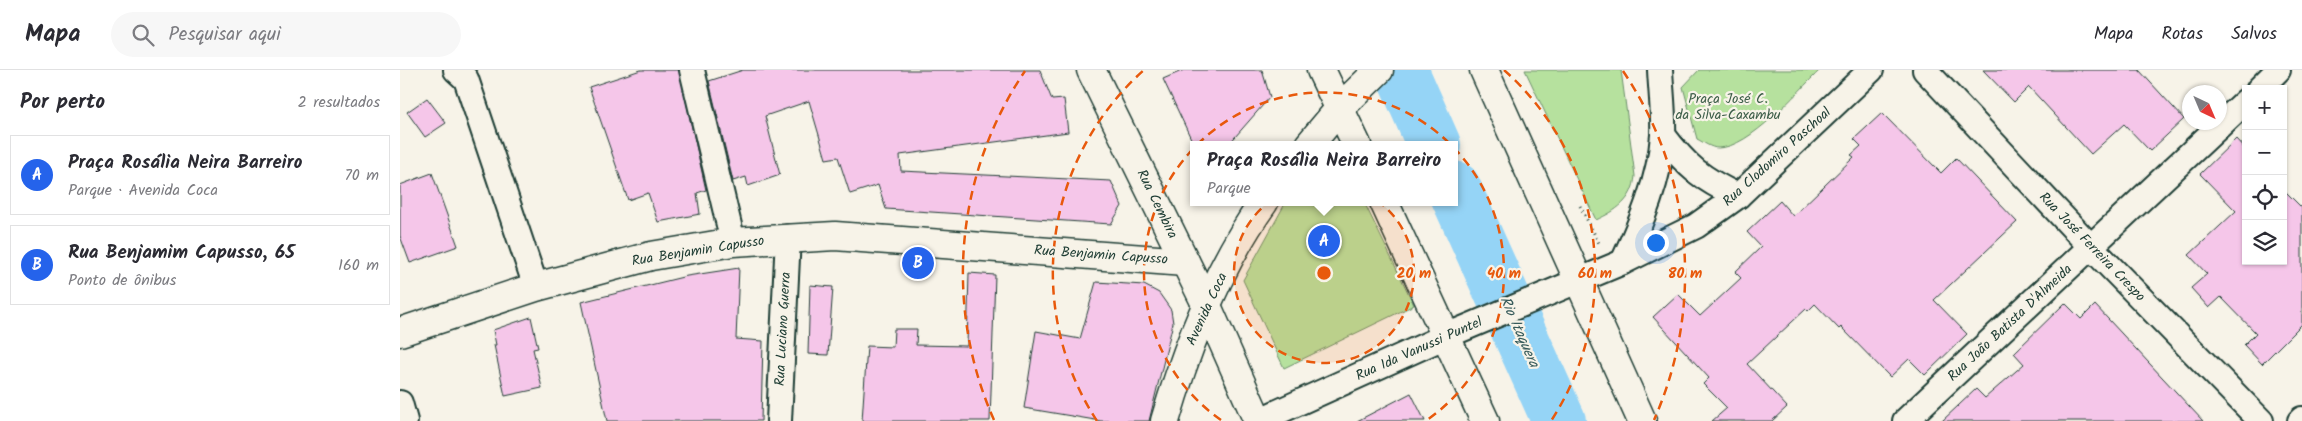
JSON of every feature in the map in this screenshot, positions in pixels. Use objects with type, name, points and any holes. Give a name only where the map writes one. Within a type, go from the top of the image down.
[{"type":"street","points":[[456,70],[466,79],[536,287]]},
{"type":"street","points":[[692,70],[733,242]]},
{"type":"street","name":"Rua Cembira","points":[[1091,70],[1207,306],[1258,421]]},
{"type":"street","points":[[1321,70],[1350,99],[1356,141]]},
{"type":"street","points":[[1313,141],[1379,70]]},
{"type":"street","points":[[1484,70],[1642,421]]},
{"type":"street","points":[[1623,262],[1639,226],[1653,183],[1663,135],[1660,70]]},
{"type":"street","name":"Rua Clodomiro Paschoal","points":[[1623,262],[1696,226],[1738,196],[1871,70]]},
{"type":"street","name":"Rua José Ferreira Crespo","points":[[1926,70],[2091,247],[2261,421]]},
{"type":"street","points":[[2263,85],[2278,70]]},
{"type":"street","name":"Rua João Batista D'Almeida","points":[[1905,421],[2242,105]]},
{"type":"street","points":[[1663,135],[1700,176],[1738,196]]},
{"type":"street","name":"Avenida Coca","points":[[1165,421],[1182,366],[1207,306],[1249,223],[1261,206]]},
{"type":"street","points":[[1386,206],[1457,332],[1486,421]]},
{"type":"street","name":"Rua Benjamin Capusso","points":[[400,332],[536,287],[650,256],[733,242],[788,237],[835,236],[1185,262]]},
{"type":"street","name":"Rua Luciano Guerra","points":[[779,421],[788,237]]},
{"type":"street","name":"Rua Ida Vanussi Puntel","points":[[1258,421],[1457,332],[1623,262]]},
{"type":"street","points":[[400,402],[405,421]]},
{"type":"green space","points":[[1525,70],[1621,70],[1635,176],[1634,184],[1627,198],[1610,213],[1596,220]]},
{"type":"green space","name":"Praça José C. da Silva-Caxambu","points":[[1699,70],[1820,70],[1758,129],[1731,146],[1715,148],[1697,139],[1683,87]]},
{"type":"green space","points":[[1284,206],[1366,206],[1414,305],[1284,368],[1243,280]]},
{"type":"building","points":[[641,70],[679,70],[706,190],[697,193],[700,214],[658,222],[648,193],[628,200],[589,87]]},
{"type":"building","points":[[743,70],[1040,70],[1052,100],[1064,99],[1068,132],[900,155],[901,171],[1111,181],[1122,206],[1111,224],[886,209],[878,185],[850,194],[838,157],[826,159],[809,101],[765,116],[780,175],[748,186],[746,177],[733,181],[709,81]]},
{"type":"building","points":[[1184,70],[1262,70],[1270,97],[1232,141],[1192,141],[1163,79]]},
{"type":"building","points":[[1983,70],[2139,70],[2182,117],[2182,121],[2150,151],[2124,124],[2091,154],[2029,87],[2014,102]]},
{"type":"building","points":[[427,98],[446,123],[425,137],[407,112]]},
{"type":"building","points":[[1882,113],[1941,173],[1956,158],[2017,222],[1934,300],[1967,334],[1925,375],[1909,359],[1890,377],[1841,327],[1839,329],[1815,304],[1808,311],[1806,309],[1747,364],[1787,407],[1772,421],[1712,421],[1727,408],[1703,384],[1709,378],[1653,317],[1678,294],[1700,316],[1741,278],[1735,272],[1761,247],[1747,232],[1780,201],[1793,216],[1854,157],[1851,155],[1861,146],[1854,139]]},
{"type":"building","points":[[2236,139],[2242,146],[2242,265],[2287,265],[2287,193],[2302,208],[2302,324],[2262,364],[2244,345],[2256,333],[2221,297],[2209,308],[2191,288],[2207,274],[2189,255],[2236,211],[2200,174]]},
{"type":"building","points":[[432,173],[458,246],[410,263],[400,236],[400,185]]},
{"type":"building","points":[[739,268],[736,339],[763,341],[761,421],[607,421],[581,302],[687,276]]},
{"type":"building","points":[[969,273],[995,275],[990,421],[862,421],[867,346],[893,347],[894,329],[917,329],[916,345],[967,346]]},
{"type":"building","points":[[1096,282],[1144,285],[1159,293],[1171,310],[1173,323],[1149,421],[1101,421],[1024,408],[1036,331],[1080,339]]},
{"type":"building","points":[[810,285],[833,287],[828,355],[808,354]]},
{"type":"building","points":[[2065,303],[2081,319],[2095,305],[2203,421],[1942,421],[1976,389],[1985,398],[2024,364],[2014,353]]},
{"type":"building","points":[[531,317],[538,348],[533,349],[542,388],[505,396],[494,345],[496,345],[493,330]]},
{"type":"building","points":[[1411,393],[1425,421],[1357,421]]},
{"type":"waterway","name":"Rio Itaquera","points":[[1401,70],[1432,141]]},
{"type":"waterway","name":"Rio Itaquera","points":[[1458,197],[1559,421]]},
{"type":"place","name":"Praça Rosália Neira Barreiro","points":[[1324,241]]},
{"type":"place","name":"Rua Benjamim Capusso, 65","points":[[918,263]]}]
